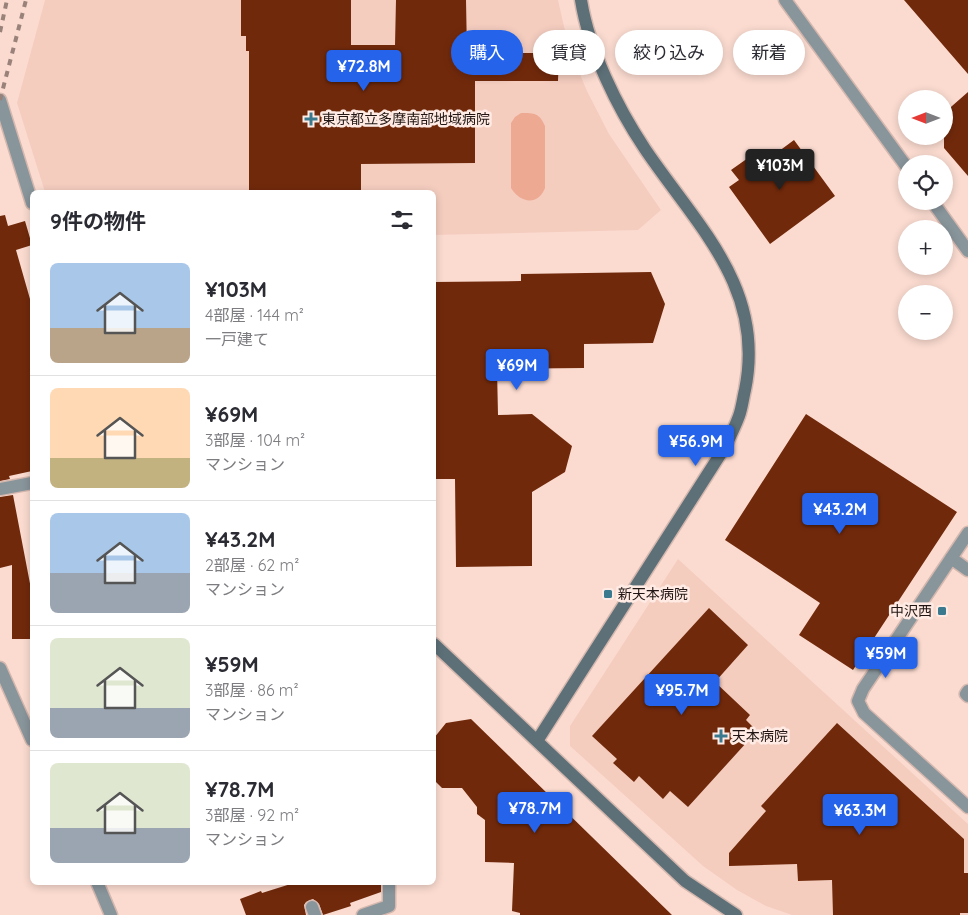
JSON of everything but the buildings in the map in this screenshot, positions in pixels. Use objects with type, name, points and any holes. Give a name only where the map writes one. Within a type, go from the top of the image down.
[{"type":"street","points":[[536,741],[725,447],[739,415],[749,364],[749,342],[744,311],[737,288],[725,262],[644,148],[625,117],[609,86],[595,51],[581,0]]},
{"type":"street","points":[[785,0],[898,155]]},
{"type":"street","points":[[0,100],[30,197]]},
{"type":"street","points":[[938,210],[968,251]]},
{"type":"street","points":[[0,489],[30,483]]},
{"type":"street","points":[[968,533],[863,689],[858,701],[864,713],[968,807]]},
{"type":"street","points":[[951,558],[968,570]]},
{"type":"street","points":[[436,646],[685,881],[736,915]]},
{"type":"street","points":[[0,668],[30,736]]},
{"type":"street","points":[[968,691],[966,694],[968,696]]},
{"type":"street","points":[[97,885],[111,915]]},
{"type":"street","points":[[363,915],[389,906],[389,885]]},
{"type":"shaded area","name":"東京都立多摩南部地域病院","points":[[45,0],[558,0],[565,30],[533,30],[533,75],[580,75],[609,134],[661,210],[638,230],[436,235],[436,190],[44,190],[17,103]]},
{"type":"shaded area","points":[[521,113],[536,115],[541,118],[545,126],[545,188],[542,194],[534,200],[519,197],[511,188],[511,123]]},
{"type":"shaded area","name":"天本病院","points":[[678,559],[968,824],[968,915],[792,915],[766,906],[737,890],[703,866],[570,746],[570,726]]},
{"type":"railway","points":[[0,32],[7,0]]},
{"type":"railway","points":[[0,100],[26,0]]},
{"type":"place","name":"東京都立多摩南部地域病院","points":[[311,119]]},
{"type":"place","name":"新天本病院","points":[[608,594]]},
{"type":"place","name":"中沢西","points":[[942,611]]},
{"type":"place","name":"天本病院","points":[[721,736]]}]
